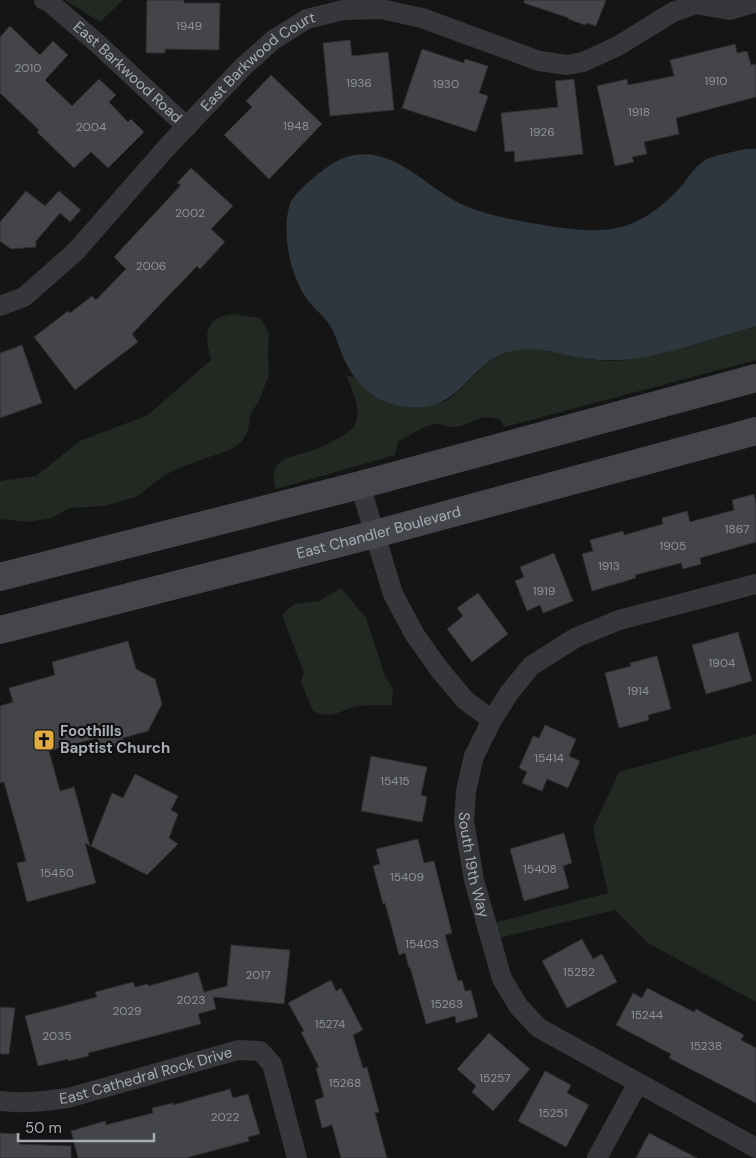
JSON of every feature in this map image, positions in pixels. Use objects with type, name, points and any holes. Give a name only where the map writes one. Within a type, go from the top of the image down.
[{"type":"main road","points":[[0,577],[360,485],[756,378]]},
{"type":"main road","name":"East Chandler Boulevard","points":[[0,630],[375,534],[756,431]]},
{"type":"street","name":"East Barkwood Road","points":[[44,0],[48,1],[97,43],[187,127]]},
{"type":"street","name":"East Barkwood Court","points":[[0,306],[24,297],[76,251],[243,67],[273,40],[307,19],[343,10],[381,9],[422,18],[539,61],[566,65],[583,62],[618,46],[673,12],[696,1],[730,10],[756,2]]},
{"type":"street","points":[[360,485],[393,594],[415,635],[439,669],[465,700],[492,720]]},
{"type":"street","name":"South 19th Way","points":[[756,584],[619,620],[575,638],[531,666],[509,693],[492,720],[474,756],[466,791],[464,821],[474,880],[502,980],[520,1007],[539,1028],[756,1148]]},
{"type":"street","name":"East Cathedral Rock Drive","points":[[0,1101],[43,1101],[68,1098],[238,1050],[260,1051],[272,1064],[297,1158]]},
{"type":"street","points":[[597,1158],[638,1083]]},
{"type":"shaded area","points":[[65,0],[123,0],[100,22]]},
{"type":"shaded area","points":[[746,149],[756,149],[756,326],[679,349],[624,360],[599,360],[540,350],[517,350],[495,358],[483,366],[463,386],[440,402],[425,407],[406,407],[377,398],[362,386],[345,361],[332,329],[306,298],[295,277],[286,227],[290,204],[312,179],[328,166],[341,159],[358,155],[374,155],[389,160],[404,167],[459,203],[489,214],[556,227],[606,230],[628,225],[654,211],[671,197],[703,161]]},
{"type":"shaded area","points":[[232,314],[260,318],[269,333],[269,375],[259,401],[251,413],[248,431],[242,441],[232,449],[181,467],[163,476],[136,497],[104,506],[69,508],[52,518],[28,522],[0,519],[0,481],[36,476],[80,441],[148,415],[211,360],[207,338],[209,328],[218,318]]},
{"type":"shaded area","points":[[756,326],[756,360],[504,427],[500,420],[487,417],[456,427],[439,424],[432,425],[421,428],[398,441],[395,455],[276,489],[274,471],[277,465],[295,455],[328,444],[347,433],[355,425],[357,406],[347,376],[354,377],[370,392],[388,403],[398,406],[419,407],[449,399],[495,358],[515,350],[536,349],[587,359],[616,361],[677,349]]},
{"type":"shaded area","points":[[341,588],[366,618],[384,673],[393,689],[392,705],[352,707],[326,715],[313,711],[301,682],[304,673],[282,615],[294,604],[319,601]]},
{"type":"shaded area","points":[[756,734],[756,1002],[648,943],[615,910],[490,940],[486,925],[608,893],[593,828],[619,772]]},
{"type":"building","points":[[147,0],[184,0],[184,3],[220,3],[219,50],[165,49],[165,53],[146,53]]},
{"type":"building","points":[[524,0],[606,0],[596,26],[586,23],[585,25],[568,19],[524,3]]},
{"type":"building","points":[[10,26],[40,55],[53,41],[68,55],[45,80],[72,106],[99,79],[116,95],[109,102],[128,122],[131,119],[144,132],[108,168],[91,152],[74,168],[37,132],[39,130],[0,93],[0,37]]},
{"type":"building","points":[[350,40],[352,56],[388,52],[394,110],[330,116],[323,43]]},
{"type":"building","points":[[735,44],[737,53],[747,51],[751,65],[756,64],[756,97],[676,118],[679,134],[644,142],[647,154],[632,157],[634,162],[615,166],[597,86],[627,79],[628,85],[674,76],[670,60]]},
{"type":"building","points":[[422,49],[464,63],[465,59],[488,66],[479,93],[488,96],[476,132],[402,108]]},
{"type":"building","points":[[271,75],[322,124],[269,179],[224,135],[252,107],[246,101]]},
{"type":"building","points":[[574,79],[583,154],[515,162],[514,151],[505,152],[501,113],[558,107],[555,81]]},
{"type":"building","points":[[191,168],[233,206],[211,229],[225,242],[200,269],[197,266],[132,334],[138,342],[75,390],[34,337],[68,311],[70,313],[92,296],[96,300],[126,269],[114,257],[181,185],[177,183]]},
{"type":"building","points":[[26,191],[45,206],[59,191],[81,210],[70,222],[60,213],[36,241],[36,247],[11,249],[0,241],[0,222]]},
{"type":"building","points":[[22,345],[42,403],[0,418],[0,353]]},
{"type":"building","points":[[754,494],[756,503],[756,542],[700,558],[701,564],[683,569],[681,563],[635,575],[636,578],[592,591],[582,554],[593,551],[590,540],[623,531],[624,535],[663,524],[662,518],[687,511],[690,522],[734,510],[732,500]]},
{"type":"building","points":[[554,553],[573,601],[543,613],[540,605],[527,611],[515,581],[524,577],[520,567]]},
{"type":"building","points":[[478,593],[508,634],[472,662],[447,629],[463,616],[457,608]]},
{"type":"building","points":[[738,632],[752,681],[706,694],[692,645]]},
{"type":"building","name":"Foothills Baptist Church","points":[[128,641],[136,669],[155,679],[162,704],[148,731],[123,738],[123,742],[101,754],[97,738],[49,751],[60,791],[74,787],[90,846],[85,843],[96,883],[27,902],[17,863],[26,861],[4,782],[0,783],[0,706],[13,702],[9,688],[55,675],[52,662]]},
{"type":"building","points":[[657,656],[671,709],[648,715],[649,720],[619,728],[605,673],[631,666],[630,663]]},
{"type":"building","points":[[545,725],[576,739],[569,756],[580,761],[568,788],[547,779],[542,791],[522,783],[527,772],[519,768],[533,736],[539,738]]},
{"type":"building","points":[[371,756],[427,767],[421,795],[427,797],[422,822],[361,811]]},
{"type":"building","points":[[135,774],[178,796],[171,810],[178,814],[169,838],[178,844],[147,875],[91,846],[112,793],[123,798]]},
{"type":"building","points":[[564,833],[572,863],[563,866],[569,888],[524,901],[510,849]]},
{"type":"building","points":[[418,839],[424,863],[434,861],[452,933],[445,935],[458,981],[462,980],[465,991],[471,990],[478,1017],[456,1023],[455,1016],[426,1024],[405,953],[399,955],[373,866],[380,864],[376,849]]},
{"type":"building","points":[[582,939],[593,959],[602,954],[617,982],[567,1008],[542,961]]},
{"type":"building","points":[[231,945],[290,950],[284,1004],[213,997],[216,1009],[198,1014],[201,1024],[88,1053],[89,1056],[38,1066],[25,1016],[97,997],[95,992],[133,982],[135,987],[148,984],[149,986],[198,972],[204,992],[227,986]]},
{"type":"building","points":[[331,980],[336,991],[341,988],[363,1030],[353,1035],[363,1068],[367,1067],[379,1112],[375,1113],[387,1158],[341,1158],[332,1125],[322,1128],[315,1100],[324,1097],[316,1068],[319,1067],[301,1032],[304,1031],[288,1003]]},
{"type":"building","points":[[647,988],[694,1012],[696,1009],[744,1035],[741,1040],[756,1048],[756,1103],[669,1058],[671,1054],[616,1025],[633,993],[642,998]]},
{"type":"building","points":[[0,1007],[15,1008],[9,1054],[0,1054]]},
{"type":"building","points":[[489,1033],[530,1069],[493,1111],[472,1092],[476,1086],[457,1069]]},
{"type":"building","points":[[545,1071],[571,1085],[567,1093],[589,1105],[566,1147],[518,1121]]},
{"type":"building","points":[[230,1089],[233,1098],[248,1094],[260,1134],[248,1137],[249,1141],[186,1158],[78,1158],[71,1131],[105,1121],[106,1125],[153,1113],[152,1108],[173,1103],[173,1105]]},
{"type":"building","points":[[0,1133],[20,1134],[19,1144],[71,1146],[71,1158],[0,1158]]},
{"type":"building","points":[[649,1133],[697,1158],[636,1158]]},
{"type":"place","name":"Foothills Baptist Church","points":[[44,740]]}]
